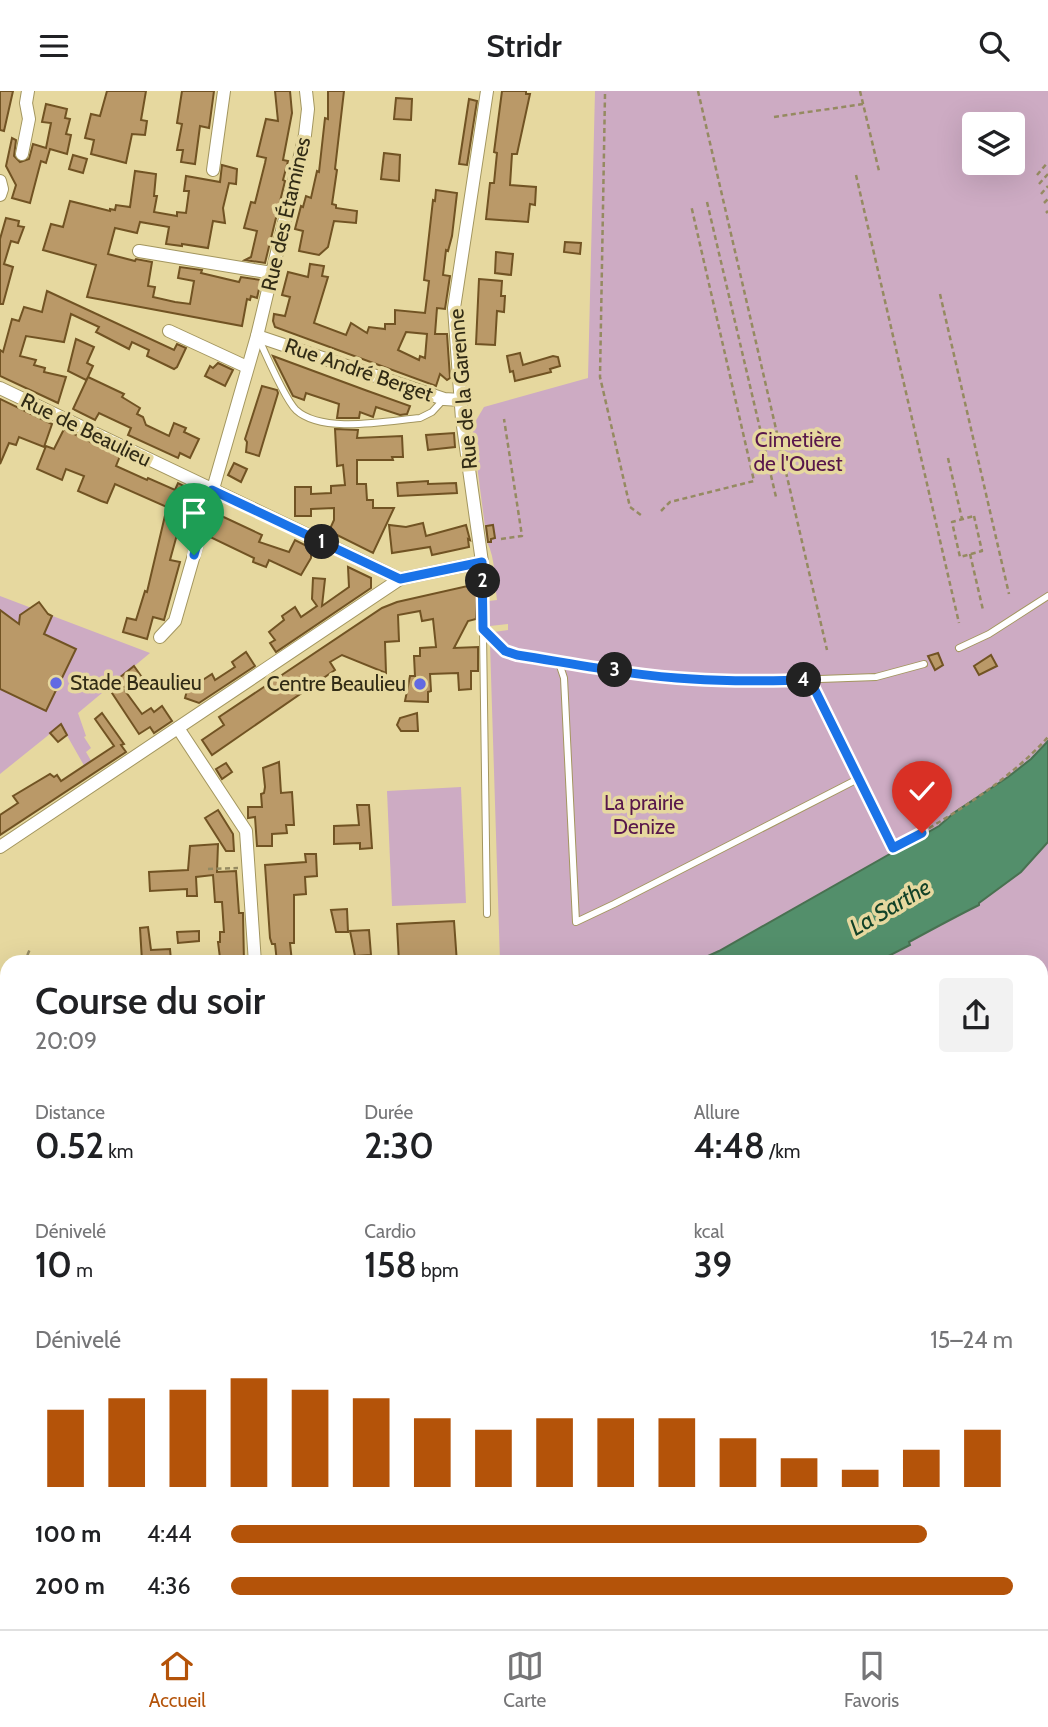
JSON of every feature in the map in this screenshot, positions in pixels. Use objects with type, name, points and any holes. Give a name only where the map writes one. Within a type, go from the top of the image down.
[{"type":"street","points":[[22,154],[29,119],[26,103],[28,91]]},
{"type":"street","points":[[213,170],[224,91]]},
{"type":"street","name":"Rue des Étamines","points":[[160,637],[175,621],[257,335],[305,135],[308,109],[306,91]]},
{"type":"street","name":"Rue de la Garenne","points":[[482,562],[461,400],[454,308],[487,91]]},
{"type":"street","points":[[0,181],[0,195]]},
{"type":"street","points":[[139,251],[272,273]]},
{"type":"street","points":[[169,331],[247,367]]},
{"type":"street","name":"Rue André Berget","points":[[257,335],[444,399],[461,400]]},
{"type":"street","name":"Rue de Beaulieu","points":[[0,389],[400,579]]},
{"type":"street","points":[[0,847],[400,579],[482,562]]},
{"type":"street","points":[[178,729],[246,831],[254,955]]},
{"type":"lane","points":[[257,335],[295,409],[310,419],[332,424],[419,418],[432,412],[444,399]]},
{"type":"lane","points":[[482,562],[487,914]]},
{"type":"lane","points":[[959,648],[989,634],[1048,596]]},
{"type":"lane","points":[[483,629],[505,651],[691,679],[764,681],[876,677],[925,664]]},
{"type":"lane","points":[[551,660],[560,666],[564,678],[576,922],[853,781]]},
{"type":"path","points":[[698,91],[827,650]]},
{"type":"path","points":[[860,91],[879,171]]},
{"type":"path","points":[[606,95],[600,377],[629,507],[642,516]]},
{"type":"path","points":[[774,117],[863,104]]},
{"type":"path","points":[[1037,175],[1048,162]]},
{"type":"path","points":[[1039,184],[1048,174]]},
{"type":"path","points":[[856,176],[959,623]]},
{"type":"path","points":[[1041,194],[1048,186]]},
{"type":"path","points":[[1044,204],[1048,199]]},
{"type":"path","points":[[707,202],[776,497]]},
{"type":"path","points":[[661,511],[670,502],[754,481],[691,205]]},
{"type":"path","points":[[940,294],[1009,594]]},
{"type":"path","points":[[501,539],[522,536],[504,419]]},
{"type":"path","points":[[948,458],[962,519]]},
{"type":"path","points":[[974,516],[982,551],[960,557],[952,522],[962,519],[974,516]]},
{"type":"path","points":[[970,554],[983,610]]},
{"type":"path","points":[[810,680],[893,848],[922,833],[1008,775],[1029,758],[1048,737]]},
{"type":"path","points":[[208,869],[248,867]]},
{"type":"path","points":[[27,955],[30,949]]},
{"type":"green space","name":"Cimetière de l'Ouest","points":[[595,91],[1048,91],[1048,741],[1031,759],[1002,782],[955,812],[939,826],[710,955],[500,955],[490,644],[497,635],[494,632],[508,630],[508,624],[490,626],[489,601],[497,600],[472,427],[484,407],[588,378]]},
{"type":"green space","name":"Stade Beaulieu","points":[[0,596],[150,653],[78,713],[86,736],[84,737],[91,748],[86,752],[97,771],[90,776],[61,725],[0,774]]},
{"type":"green space","points":[[461,787],[466,903],[392,906],[387,791]]},
{"type":"green space","points":[[1048,842],[1048,955],[892,955],[944,921],[979,905],[1012,879]]},
{"type":"water","name":"La Sarthe","points":[[1048,741],[1048,842],[1021,872],[979,905],[909,942],[910,945],[891,955],[710,955],[939,826],[1031,759]]},
{"type":"building","points":[[0,91],[13,91],[4,131],[0,130]]},
{"type":"building","points":[[107,91],[146,91],[141,120],[147,121],[145,135],[132,134],[126,163],[91,154],[94,140],[85,138],[91,114],[100,116]]},
{"type":"building","points":[[182,91],[214,91],[209,128],[200,126],[195,164],[181,162],[183,150],[177,150],[182,124],[177,123]]},
{"type":"building","points":[[275,91],[290,91],[292,113],[283,160],[288,161],[283,180],[285,181],[265,263],[245,260],[251,257],[257,231],[244,228],[251,202],[255,203],[265,163],[266,158],[257,156],[266,119],[278,121]]},
{"type":"building","points":[[328,91],[344,91],[332,204],[336,205],[336,208],[357,211],[356,223],[334,221],[328,247],[319,255],[299,251],[303,231],[295,229],[301,206],[303,207],[306,196],[311,198],[317,171],[319,172],[325,118],[328,119]]},
{"type":"building","points":[[502,91],[526,91],[526,94],[530,94],[517,154],[512,154],[510,185],[536,187],[535,205],[530,204],[528,222],[486,219],[490,183],[494,183],[497,153],[494,152]]},
{"type":"building","points":[[396,98],[412,99],[411,120],[394,119]]},
{"type":"building","points":[[469,99],[477,101],[467,165],[459,164]]},
{"type":"building","points":[[46,104],[67,109],[65,118],[70,119],[66,134],[71,135],[67,154],[50,149],[46,163],[41,161],[30,203],[12,198],[16,185],[6,166],[12,138],[16,140],[14,156],[20,162],[29,159],[33,144],[46,148],[51,123],[42,122]]},
{"type":"building","points":[[384,153],[400,155],[399,181],[381,179]]},
{"type":"building","points":[[73,155],[87,159],[83,173],[69,169]]},
{"type":"building","points":[[222,165],[237,169],[236,184],[229,183],[223,208],[225,223],[213,221],[208,248],[166,244],[169,227],[140,222],[137,233],[115,228],[108,254],[152,262],[148,286],[155,287],[153,297],[175,302],[190,304],[194,281],[178,278],[180,267],[202,270],[201,273],[239,282],[241,277],[261,280],[257,298],[251,296],[250,300],[247,299],[242,326],[87,297],[96,265],[43,250],[51,224],[63,227],[70,201],[110,211],[115,210],[116,205],[130,207],[135,171],[156,174],[154,196],[157,196],[154,212],[177,216],[177,212],[186,213],[189,191],[184,191],[186,176],[220,182]]},
{"type":"building","points":[[436,190],[457,193],[452,236],[448,251],[446,250],[443,275],[450,276],[445,309],[437,308],[435,334],[447,334],[450,378],[447,380],[440,374],[436,386],[275,327],[274,314],[285,316],[290,297],[282,295],[288,272],[308,277],[310,264],[324,266],[322,276],[328,277],[314,323],[346,335],[351,323],[367,333],[369,327],[385,329],[385,324],[395,324],[395,310],[425,313],[429,281],[424,280],[433,200],[435,201]],"holes":[[[406,332],[427,334],[425,358],[420,356],[419,360],[398,350]]]},
{"type":"building","points":[[6,218],[19,221],[18,226],[24,227],[18,243],[11,241],[4,264],[13,267],[3,304],[0,304],[0,239]]},
{"type":"building","points":[[565,242],[581,243],[580,254],[564,252]]},
{"type":"building","points":[[496,252],[513,254],[511,275],[495,273]]},
{"type":"building","points":[[479,279],[502,281],[504,312],[497,311],[495,345],[476,344]]},
{"type":"building","points":[[47,291],[174,350],[177,344],[186,348],[177,367],[174,369],[147,356],[149,350],[132,342],[129,349],[96,332],[99,327],[71,314],[64,342],[26,336],[20,356],[36,360],[34,365],[45,368],[44,372],[66,377],[58,403],[0,376],[0,350],[3,352],[12,319],[19,321],[24,307],[42,312]]},
{"type":"building","points":[[76,339],[94,347],[87,363],[93,366],[86,380],[68,371]]},
{"type":"building","points":[[520,353],[523,365],[553,356],[558,357],[560,366],[550,369],[551,372],[515,381],[507,356]]},
{"type":"building","points":[[273,356],[410,406],[407,414],[400,415],[376,407],[373,417],[360,412],[359,418],[337,418],[339,404],[306,393],[304,400],[293,396]]},
{"type":"building","points":[[218,363],[233,370],[225,386],[205,376],[210,366],[213,368]]},
{"type":"building","points":[[88,377],[124,394],[122,397],[140,408],[137,414],[143,417],[146,425],[169,436],[174,423],[186,428],[184,432],[199,439],[190,458],[180,453],[178,458],[128,435],[131,428],[99,413],[95,420],[73,409]]},
{"type":"building","points":[[262,386],[277,390],[278,393],[259,456],[246,452],[245,439]]},
{"type":"building","points":[[0,399],[52,424],[44,447],[19,437],[16,445],[9,443],[0,464]]},
{"type":"building","points":[[64,429],[120,456],[116,466],[175,490],[178,483],[202,495],[197,512],[184,509],[170,560],[180,562],[164,620],[153,617],[147,639],[123,632],[127,618],[136,620],[145,591],[147,592],[167,507],[115,484],[107,503],[78,491],[84,476],[66,469],[62,480],[37,469],[46,446],[54,449]]},
{"type":"building","points":[[335,429],[358,430],[357,438],[402,436],[403,457],[392,457],[393,460],[357,460],[357,484],[366,484],[367,500],[373,500],[373,508],[394,508],[373,553],[329,531],[334,520],[334,508],[311,509],[311,516],[295,516],[295,487],[311,487],[311,494],[331,493],[331,486],[345,485],[343,465],[337,466]]},
{"type":"building","points":[[454,433],[455,447],[428,450],[426,435]]},
{"type":"building","points":[[234,463],[247,469],[241,482],[228,475]]},
{"type":"building","points":[[428,481],[428,484],[456,483],[457,493],[398,496],[397,483]]},
{"type":"building","points":[[215,513],[262,535],[259,542],[289,552],[295,540],[311,548],[311,558],[301,575],[269,560],[266,567],[253,562],[254,558],[208,536]]},
{"type":"building","points":[[423,523],[426,536],[466,525],[469,547],[432,555],[430,547],[392,553],[389,525],[406,527]]},
{"type":"building","points":[[493,525],[495,538],[488,542],[486,526]]},
{"type":"building","points":[[348,567],[371,578],[371,588],[276,652],[270,643],[275,640],[269,632],[284,620],[282,616],[295,607],[301,617],[317,606],[312,599],[313,578],[325,579],[322,606],[349,587]]},
{"type":"building","points":[[472,585],[477,588],[476,619],[468,621],[454,648],[478,647],[478,671],[471,671],[471,689],[459,690],[458,673],[430,674],[431,691],[428,692],[428,702],[405,701],[410,676],[415,676],[414,656],[420,656],[420,648],[436,647],[433,619],[422,621],[420,611],[398,615],[399,641],[385,642],[386,673],[342,655],[330,662],[335,670],[212,755],[202,740],[224,725],[219,717],[382,608]]},
{"type":"building","points":[[39,602],[52,616],[44,634],[76,649],[46,711],[0,689],[0,610],[19,624],[20,615]]},
{"type":"building","points":[[246,652],[255,666],[199,703],[185,698],[189,683],[195,685],[212,674],[215,680],[235,667],[232,662]]},
{"type":"building","points":[[938,653],[943,665],[935,670],[928,656]]},
{"type":"building","points":[[991,655],[997,666],[979,675],[974,666]]},
{"type":"building","points":[[134,666],[141,676],[123,688],[142,714],[151,708],[154,712],[162,706],[172,721],[154,733],[150,727],[139,734],[108,687]]},
{"type":"building","points":[[102,713],[124,744],[121,745],[126,752],[0,835],[0,815],[18,803],[13,796],[50,774],[54,777],[57,775],[61,781],[114,746],[95,719]]},
{"type":"building","points":[[417,713],[418,731],[401,731],[397,725],[400,718]]},
{"type":"building","points":[[61,724],[67,735],[58,742],[50,733]]},
{"type":"building","points":[[279,762],[281,793],[292,792],[294,825],[286,825],[287,833],[272,834],[272,846],[257,846],[255,817],[248,818],[248,807],[262,807],[261,794],[264,793],[265,787],[263,768]]},
{"type":"building","points":[[226,763],[232,772],[222,779],[216,769]]},
{"type":"building","points":[[357,805],[369,805],[372,848],[360,849],[360,843],[334,844],[334,826],[359,825]]},
{"type":"building","points":[[218,810],[233,834],[234,851],[226,851],[205,818]]},
{"type":"building","points":[[218,844],[217,872],[236,871],[239,913],[243,913],[244,955],[220,955],[218,942],[220,932],[224,932],[222,902],[215,902],[213,875],[196,877],[197,896],[187,896],[187,889],[150,891],[149,872],[188,870],[190,846]]},
{"type":"building","points":[[305,854],[316,854],[317,876],[305,877],[306,894],[294,895],[294,943],[290,943],[291,955],[276,955],[275,944],[272,944],[270,938],[265,865],[306,862]]},
{"type":"building","points":[[347,909],[348,932],[336,932],[331,910]]},
{"type":"building","points":[[454,921],[456,955],[399,955],[397,924]]},
{"type":"building","points":[[148,927],[151,950],[170,949],[171,955],[142,955],[140,928]]},
{"type":"building","points":[[369,930],[371,955],[355,955],[350,931]]},
{"type":"building","points":[[199,931],[199,941],[178,943],[177,932]]},
{"type":"place","name":"Stade Beaulieu","points":[[56,683]]},
{"type":"place","name":"Centre Beaulieu","points":[[420,684]]},
{"type":"route","points":[[194,555],[212,490],[400,579],[482,562],[483,629],[505,651],[517,655],[691,679],[810,680],[893,848],[922,833]]},
{"type":"park label","name":"La prairie Denize","points":[[644,815]]}]
